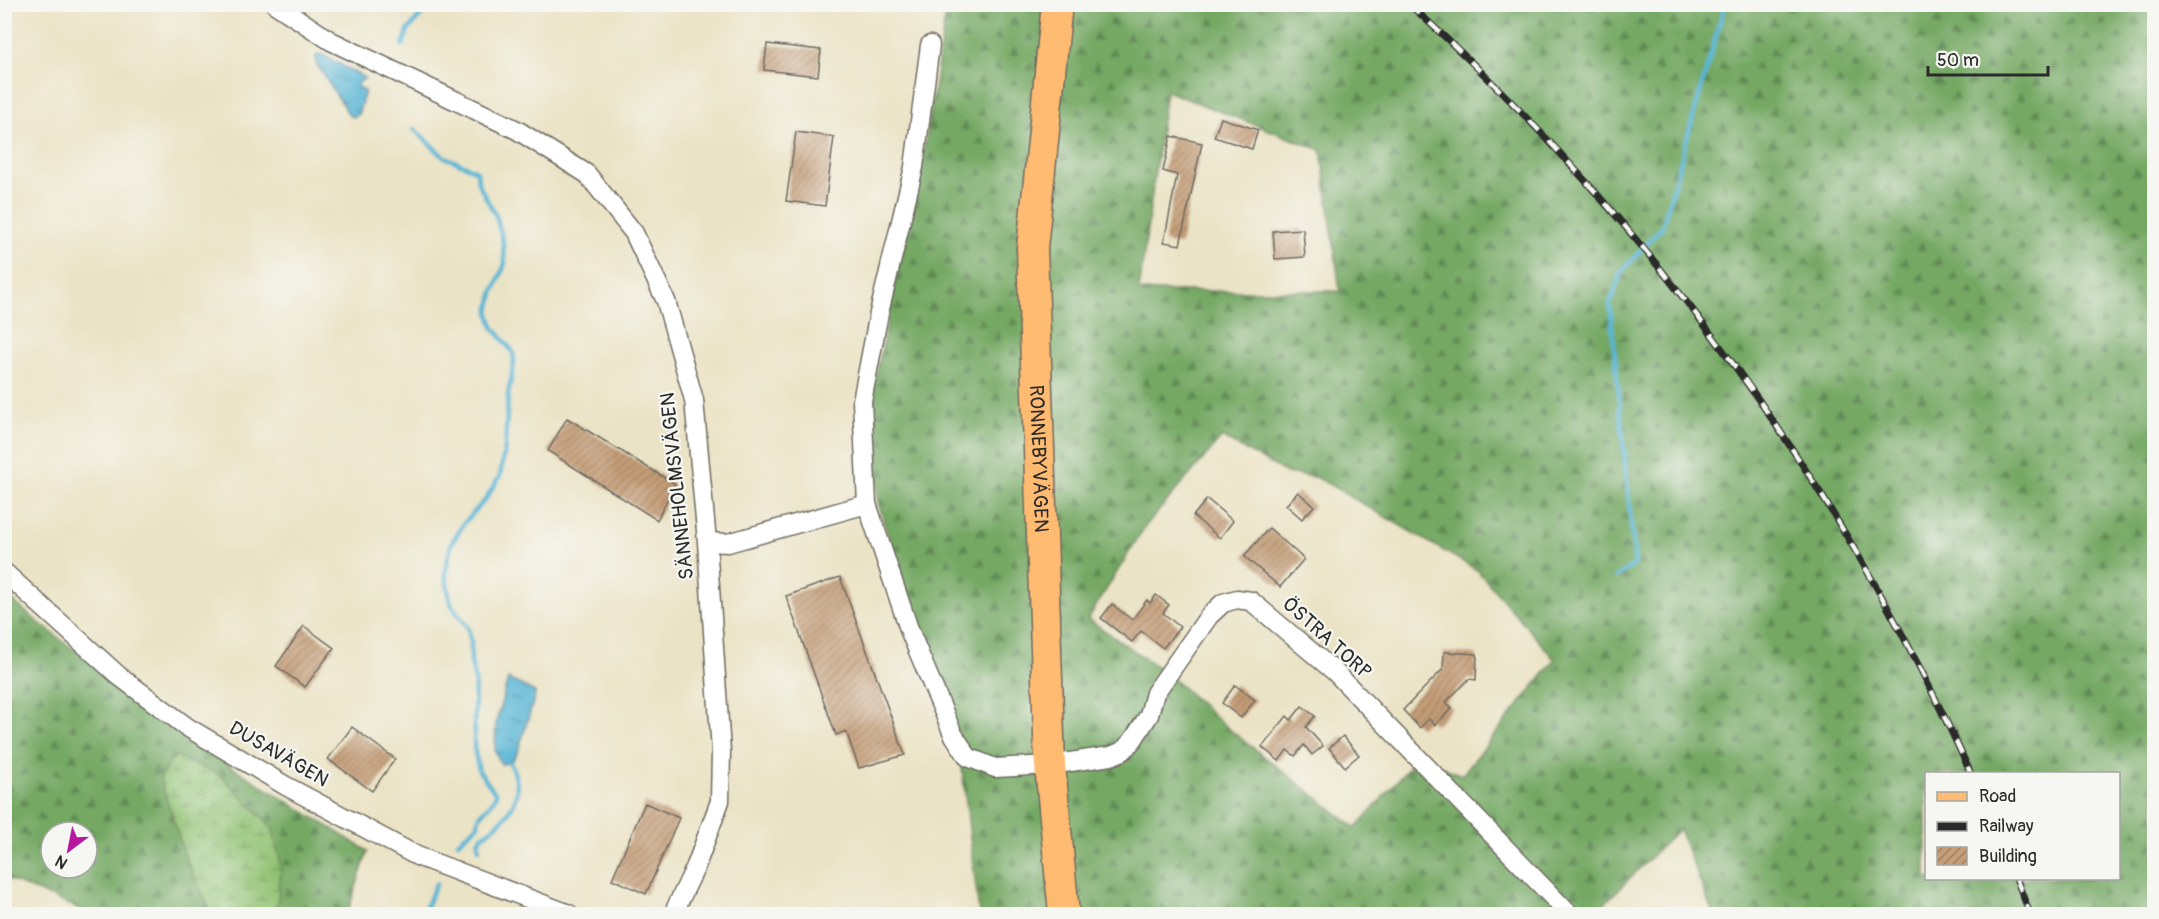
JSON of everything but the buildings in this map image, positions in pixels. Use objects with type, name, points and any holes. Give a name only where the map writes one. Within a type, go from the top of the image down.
[{"type":"main road","name":"RONNEBYVÄGEN","points":[[1057,4],[1032,248],[1050,765],[1064,915]]},
{"type":"street","name":"SÄNNEHOLMSVÄGEN","points":[[275,4],[332,41],[517,130],[587,174],[634,233],[666,301],[694,400],[707,542],[721,752],[720,801],[696,866],[674,915]]},
{"type":"street","name":"ÖSTRA TORP","points":[[930,45],[914,167],[879,313],[862,401],[867,504],[910,632],[953,734],[968,757],[995,768],[1050,765],[1111,756],[1123,751],[1149,715],[1155,693],[1209,616],[1223,603],[1238,598],[1251,601],[1334,671],[1569,915]]},
{"type":"street","points":[[707,542],[728,543],[867,504]]},
{"type":"street","name":"DUSAVÄGEN","points":[[4,572],[119,676],[187,727],[286,786],[417,856],[569,915]]},
{"type":"green space","points":[[947,5],[2154,5],[2154,914],[1713,914],[1679,829],[1594,914],[979,914],[961,760],[878,503],[874,385],[927,133]],"holes":[[[1166,91],[1321,150],[1340,291],[1139,291]],[[1222,437],[1287,473],[1318,478],[1477,570],[1555,660],[1462,775],[1418,757],[1356,828],[1229,729],[1168,674],[1088,619],[1144,528]]]},
{"type":"green space","points":[[4,593],[204,750],[368,851],[347,914],[92,914],[5,878]]},
{"type":"green space","points":[[175,756],[220,775],[272,827],[281,865],[278,901],[271,914],[212,914],[185,856],[160,778]]},
{"type":"water","points":[[321,54],[365,78],[358,84],[358,87],[365,91],[358,115],[353,117],[349,115],[316,63],[316,56]]},
{"type":"water","points":[[508,679],[535,692],[535,696],[518,752],[510,763],[501,764],[495,751],[496,722]]},
{"type":"waterway","points":[[403,45],[408,30],[431,4]]},
{"type":"waterway","points":[[1616,577],[1635,564],[1610,304],[1621,272],[1662,227],[1725,4]]},
{"type":"waterway","points":[[414,129],[443,156],[477,171],[478,183],[497,218],[505,264],[493,293],[489,313],[493,327],[513,352],[514,363],[508,395],[505,447],[500,476],[485,500],[464,523],[451,544],[445,574],[451,604],[468,628],[471,642],[471,662],[475,680],[474,747],[479,771],[496,794],[492,803],[482,812],[478,825],[458,842]]},
{"type":"waterway","points":[[479,849],[478,842],[481,837],[507,814],[516,796],[517,786],[510,763]]},
{"type":"waterway","points":[[423,914],[436,884]]},
{"type":"railway","points":[[1409,4],[1497,87],[1579,174],[1657,265],[1730,360],[1798,458],[1861,560],[1919,665],[1970,772]]},
{"type":"railway","points":[[2017,880],[2030,914]]}]
